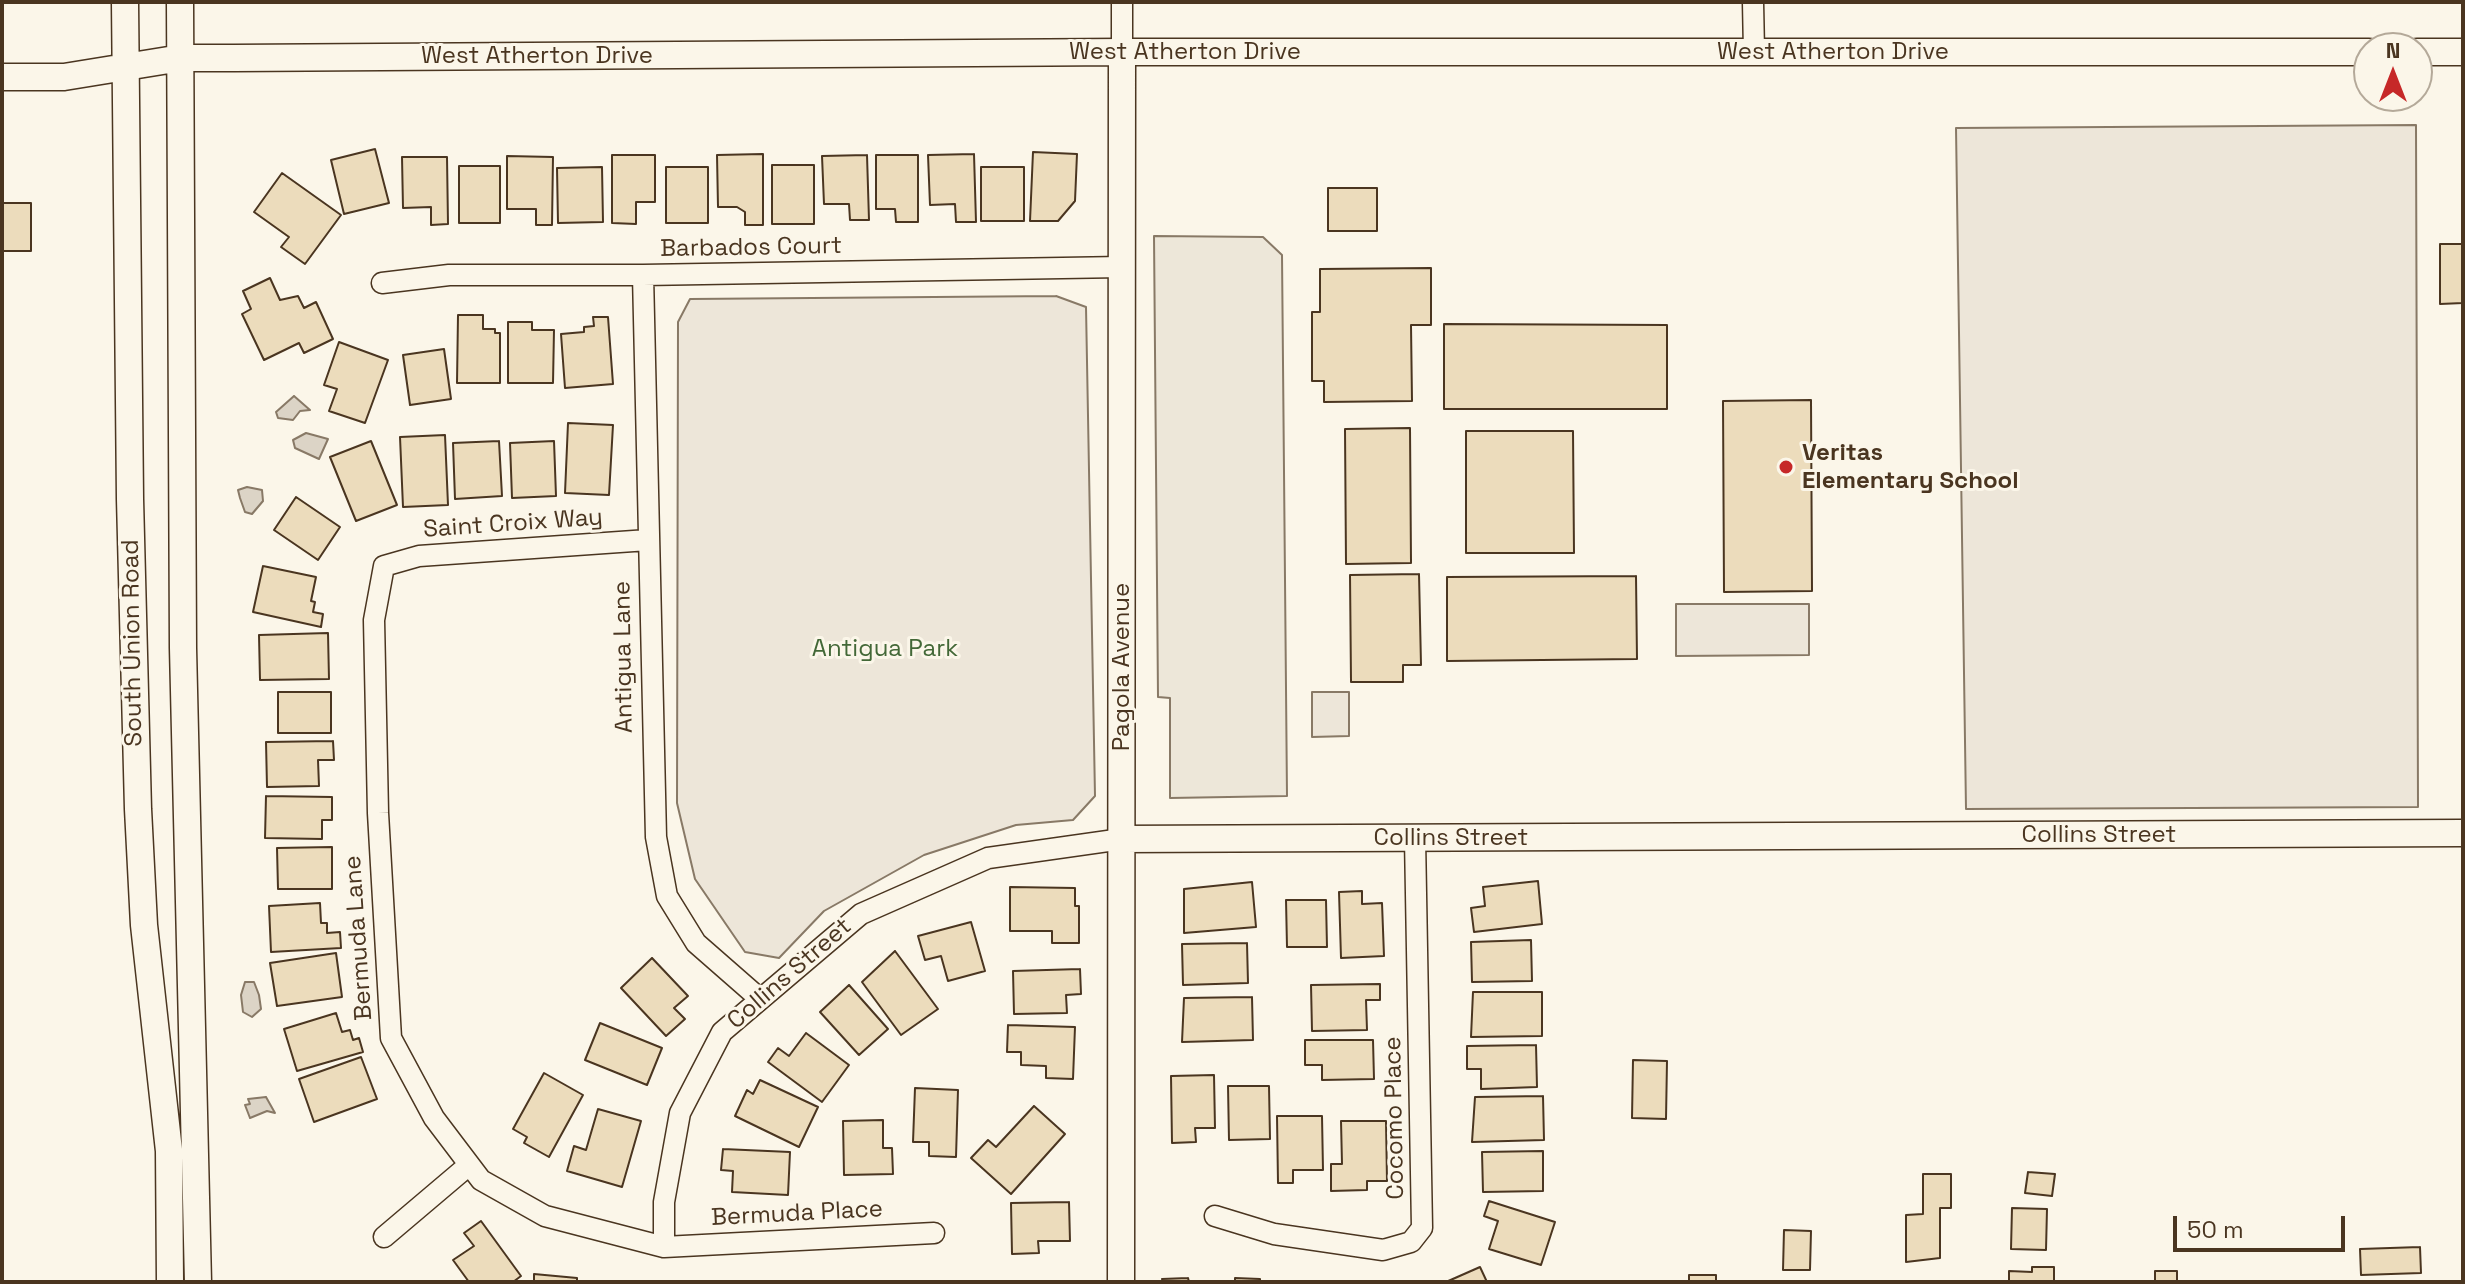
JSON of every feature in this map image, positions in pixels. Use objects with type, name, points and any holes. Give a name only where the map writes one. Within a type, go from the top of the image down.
[{"type":"street","name":"South Union Road","points":[[125,2],[137,795],[144,925],[169,1151],[170,1282]]},
{"type":"street","name":"South Union Road","points":[[180,2],[183,648],[198,1282]]},
{"type":"street","points":[[1122,2],[1122,52]]},
{"type":"street","points":[[1753,2],[1754,52]]},
{"type":"street","name":"West Atherton Drive","points":[[2,77],[64,77],[181,58],[1122,52],[2353,52]]},
{"type":"street","name":"Pagola Avenue","points":[[1121,1282],[1122,52]]},
{"type":"street","points":[[2433,52],[2463,52]]},
{"type":"street","name":"Barbados Court","points":[[382,283],[449,275],[1122,267]]},
{"type":"street","name":"Antigua Lane","points":[[643,275],[652,807],[667,896],[696,943],[760,999]]},
{"type":"street","name":"Saint Croix Way","points":[[384,566],[419,556],[648,540]]},
{"type":"street","name":"Bermuda Lane","points":[[384,566],[374,635],[378,813],[391,1038],[434,1118],[481,1180],[545,1216],[664,1247]]},
{"type":"street","name":"Collins Street","points":[[664,1247],[664,1202],[680,1113],[722,1032],[861,914],[988,858],[1122,839],[2463,833]]},
{"type":"street","name":"Cocomo Place","points":[[1215,1216],[1274,1234],[1383,1250],[1411,1242],[1422,1228],[1415,838]]},
{"type":"street","points":[[384,1237],[469,1165]]},
{"type":"street","name":"Bermuda Place","points":[[664,1247],[934,1233]]},
{"type":"green space","points":[[2416,125],[2418,807],[1966,809],[1956,128]]},
{"type":"green space","name":"Antigua Park","points":[[1056,296],[1086,307],[1095,796],[1073,820],[1016,825],[924,855],[824,911],[779,958],[745,952],[695,879],[677,803],[678,322],[690,299]]},
{"type":"green space","points":[[1676,604],[1809,604],[1809,655],[1676,656]]},
{"type":"green space","points":[[1312,692],[1349,692],[1349,736],[1312,737]]},
{"type":"shaded area","points":[[1154,236],[1263,237],[1282,255],[1287,796],[1170,798],[1170,698],[1158,697]]},
{"type":"shaded area","points":[[294,396],[310,410],[300,411],[293,420],[278,418],[276,412]]},
{"type":"shaded area","points":[[306,433],[328,439],[319,459],[295,448],[293,440]]},
{"type":"shaded area","points":[[247,487],[262,490],[263,501],[252,514],[245,512],[238,490]]},
{"type":"shaded area","points":[[245,982],[254,982],[259,995],[261,1009],[252,1017],[243,1012],[241,995]]},
{"type":"shaded area","points":[[266,1097],[275,1113],[267,1111],[250,1118],[245,1105],[250,1104],[248,1099]]},
{"type":"building","points":[[375,149],[389,203],[344,214],[331,160]]},
{"type":"building","points":[[1033,152],[1077,154],[1075,201],[1058,221],[1030,221]]},
{"type":"building","points":[[763,154],[763,225],[745,225],[745,212],[737,207],[718,207],[717,155]]},
{"type":"building","points":[[974,154],[976,222],[956,222],[955,204],[930,205],[928,155]]},
{"type":"building","points":[[612,155],[655,155],[655,202],[636,202],[636,224],[612,223]]},
{"type":"building","points":[[867,155],[869,220],[850,220],[849,204],[824,204],[822,156]]},
{"type":"building","points":[[876,155],[918,155],[918,222],[896,222],[895,209],[876,209]]},
{"type":"building","points":[[507,156],[553,157],[552,225],[536,225],[536,209],[507,209]]},
{"type":"building","points":[[402,157],[447,157],[448,224],[431,225],[431,207],[403,208]]},
{"type":"building","points":[[772,165],[814,165],[814,224],[772,224]]},
{"type":"building","points":[[459,166],[500,166],[500,223],[459,223]]},
{"type":"building","points":[[602,167],[603,222],[558,223],[557,168]]},
{"type":"building","points":[[666,167],[708,167],[708,223],[666,223]]},
{"type":"building","points":[[981,167],[1024,167],[1024,221],[981,221]]},
{"type":"building","points":[[282,173],[341,215],[305,264],[281,247],[289,237],[254,212]]},
{"type":"building","points":[[1328,188],[1377,188],[1377,231],[1328,231]]},
{"type":"building","points":[[2,203],[31,203],[31,251],[2,251]]},
{"type":"building","points":[[2440,244],[2463,244],[2463,303],[2440,304]]},
{"type":"building","points":[[1431,268],[1431,325],[1411,325],[1412,401],[1324,402],[1324,381],[1312,381],[1312,312],[1320,312],[1320,269]]},
{"type":"building","points":[[270,278],[280,300],[298,296],[304,308],[316,302],[333,339],[304,353],[299,343],[264,360],[242,314],[251,309],[243,291]]},
{"type":"building","points":[[458,315],[483,315],[483,329],[495,329],[495,333],[500,333],[500,383],[457,383]]},
{"type":"building","points":[[593,317],[608,317],[613,384],[565,388],[561,334],[584,332],[584,327],[594,326]]},
{"type":"building","points":[[508,322],[532,322],[532,330],[554,330],[553,383],[508,383]]},
{"type":"building","points":[[1444,324],[1667,325],[1667,409],[1444,409]]},
{"type":"building","points":[[339,342],[388,360],[365,423],[329,411],[337,389],[324,385]]},
{"type":"building","points":[[444,349],[451,399],[410,405],[403,355]]},
{"type":"building","points":[[1811,400],[1812,591],[1724,592],[1723,401]]},
{"type":"building","points":[[568,423],[613,425],[609,495],[565,493]]},
{"type":"building","points":[[1410,428],[1411,563],[1346,564],[1345,429]]},
{"type":"building","points":[[1466,431],[1573,431],[1574,553],[1466,553]]},
{"type":"building","points":[[445,435],[448,505],[403,507],[400,437]]},
{"type":"building","points":[[371,441],[397,505],[356,521],[330,457]]},
{"type":"building","points":[[499,441],[502,496],[455,499],[453,443]]},
{"type":"building","points":[[554,441],[556,496],[512,498],[510,443]]},
{"type":"building","points":[[296,497],[340,527],[318,560],[274,530]]},
{"type":"building","points":[[263,566],[316,577],[311,601],[315,602],[313,612],[323,614],[321,627],[253,612]]},
{"type":"building","points":[[1419,574],[1421,665],[1403,665],[1403,682],[1351,682],[1350,575]]},
{"type":"building","points":[[1636,576],[1637,659],[1447,661],[1447,577]]},
{"type":"building","points":[[328,633],[329,679],[260,680],[259,635]]},
{"type":"building","points":[[278,692],[331,692],[331,733],[278,733]]},
{"type":"building","points":[[333,741],[334,760],[318,760],[319,786],[267,787],[266,742]]},
{"type":"building","points":[[266,796],[332,797],[332,820],[322,820],[322,839],[265,838]]},
{"type":"building","points":[[332,847],[332,889],[278,889],[277,848]]},
{"type":"building","points":[[1538,881],[1542,924],[1474,932],[1471,908],[1485,906],[1483,887]]},
{"type":"building","points":[[1252,882],[1256,927],[1184,933],[1184,889]]},
{"type":"building","points":[[1010,887],[1075,888],[1075,906],[1079,906],[1079,943],[1052,943],[1052,931],[1010,931]]},
{"type":"building","points":[[1362,891],[1362,904],[1382,903],[1384,956],[1341,958],[1339,892]]},
{"type":"building","points":[[1286,900],[1326,900],[1327,947],[1287,947]]},
{"type":"building","points":[[320,903],[321,923],[327,923],[327,933],[340,932],[341,948],[271,952],[269,906]]},
{"type":"building","points":[[971,922],[985,971],[948,981],[941,956],[925,960],[918,936]]},
{"type":"building","points":[[1531,940],[1532,981],[1472,982],[1471,942]]},
{"type":"building","points":[[1247,943],[1248,983],[1183,985],[1182,944]]},
{"type":"building","points":[[895,951],[938,1009],[901,1035],[862,982]]},
{"type":"building","points":[[336,953],[342,997],[277,1006],[270,963]]},
{"type":"building","points":[[652,958],[688,996],[674,1008],[685,1019],[666,1036],[621,988]]},
{"type":"building","points":[[1080,969],[1081,994],[1066,995],[1067,1013],[1014,1014],[1013,971]]},
{"type":"building","points":[[1380,984],[1380,1000],[1366,1000],[1367,1030],[1312,1031],[1311,985]]},
{"type":"building","points":[[849,985],[888,1029],[859,1055],[820,1012]]},
{"type":"building","points":[[1473,992],[1542,992],[1542,1036],[1471,1037]]},
{"type":"building","points":[[1252,997],[1253,1040],[1182,1042],[1184,998]]},
{"type":"building","points":[[336,1013],[342,1032],[350,1030],[353,1040],[359,1038],[363,1052],[297,1071],[284,1029]]},
{"type":"building","points":[[600,1023],[662,1048],[647,1085],[585,1060]]},
{"type":"building","points":[[1008,1025],[1075,1027],[1073,1079],[1046,1078],[1046,1066],[1021,1065],[1021,1052],[1007,1052]]},
{"type":"building","points":[[806,1033],[849,1065],[822,1102],[768,1062],[778,1048],[789,1056]]},
{"type":"building","points":[[1305,1040],[1373,1040],[1374,1079],[1322,1080],[1322,1065],[1305,1065]]},
{"type":"building","points":[[1536,1045],[1537,1087],[1481,1089],[1481,1069],[1467,1069],[1467,1046]]},
{"type":"building","points":[[361,1057],[377,1099],[314,1122],[299,1079]]},
{"type":"building","points":[[1633,1060],[1667,1061],[1666,1119],[1632,1118]]},
{"type":"building","points":[[544,1073],[583,1095],[549,1157],[524,1143],[527,1137],[513,1129]]},
{"type":"building","points":[[1214,1075],[1215,1128],[1195,1128],[1196,1142],[1172,1143],[1171,1076]]},
{"type":"building","points":[[760,1080],[818,1107],[799,1147],[735,1116],[747,1090],[753,1094]]},
{"type":"building","points":[[1228,1086],[1269,1086],[1270,1139],[1229,1140]]},
{"type":"building","points":[[915,1088],[958,1090],[956,1157],[929,1156],[929,1142],[913,1142]]},
{"type":"building","points":[[1543,1096],[1544,1140],[1472,1142],[1475,1097]]},
{"type":"building","points":[[1034,1106],[1065,1134],[1011,1194],[971,1158],[988,1140],[996,1147]]},
{"type":"building","points":[[598,1109],[641,1121],[622,1187],[567,1171],[574,1146],[586,1150]]},
{"type":"building","points":[[1277,1116],[1322,1116],[1323,1170],[1293,1170],[1293,1183],[1278,1183]]},
{"type":"building","points":[[883,1120],[883,1148],[892,1148],[893,1174],[844,1175],[843,1121]]},
{"type":"building","points":[[1341,1121],[1386,1121],[1387,1181],[1367,1181],[1367,1190],[1331,1191],[1331,1164],[1342,1164]]},
{"type":"building","points":[[723,1149],[790,1152],[788,1195],[732,1192],[733,1171],[721,1170]]},
{"type":"building","points":[[1543,1151],[1543,1191],[1483,1192],[1482,1152]]},
{"type":"building","points":[[2028,1172],[2055,1174],[2052,1196],[2025,1193]]},
{"type":"building","points":[[1923,1174],[1951,1174],[1951,1208],[1940,1208],[1940,1258],[1906,1262],[1906,1215],[1923,1214]]},
{"type":"building","points":[[1489,1201],[1555,1222],[1541,1265],[1489,1249],[1498,1221],[1484,1216]]},
{"type":"building","points":[[1069,1202],[1070,1241],[1038,1241],[1039,1253],[1012,1254],[1011,1203]]},
{"type":"building","points":[[2012,1208],[2047,1209],[2046,1250],[2011,1249]]},
{"type":"building","points":[[481,1221],[521,1276],[513,1282],[469,1282],[453,1260],[474,1246],[464,1233]]},
{"type":"building","points":[[1784,1230],[1811,1231],[1810,1270],[1783,1270]]},
{"type":"building","points":[[2420,1247],[2421,1273],[2361,1275],[2360,1249]]},
{"type":"building","points":[[1480,1267],[1487,1282],[1446,1282]]},
{"type":"building","points":[[2032,1267],[2054,1267],[2054,1282],[2009,1282],[2009,1271],[2032,1272]]},
{"type":"building","points":[[2155,1271],[2177,1271],[2177,1282],[2155,1282]]},
{"type":"building","points":[[534,1274],[577,1278],[577,1282],[534,1282]]},
{"type":"building","points":[[1689,1275],[1716,1275],[1716,1282],[1689,1282]]},
{"type":"building","points":[[1188,1278],[1189,1282],[1163,1282],[1162,1279]]},
{"type":"building","points":[[1235,1278],[1260,1279],[1260,1282],[1235,1282]]},
{"type":"place","name":"Veritas Elementary School","points":[[1786,467]]}]
